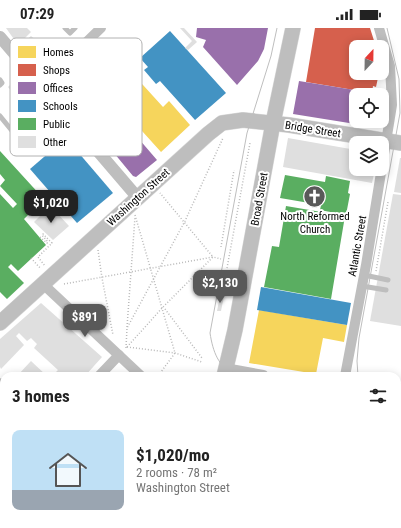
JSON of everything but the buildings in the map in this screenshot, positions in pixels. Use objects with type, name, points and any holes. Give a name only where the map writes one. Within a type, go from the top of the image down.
[{"type":"main road","name":"Broad Street","points":[[225,372],[235,330],[272,123],[293,28]]},
{"type":"main road","name":"Washington Street","points":[[0,323],[208,134],[222,124],[239,120],[272,123]]},
{"type":"main road","name":"Bridge Street","points":[[272,123],[394,141]]},
{"type":"street","points":[[91,38],[101,28]]},
{"type":"street","name":"Atlantic Street","points":[[346,372],[364,275],[394,141],[392,79],[390,66],[379,28]]},
{"type":"street","points":[[0,37],[10,48]]},
{"type":"street","points":[[102,156],[138,198]]},
{"type":"street","points":[[43,284],[137,372]]},
{"type":"street","points":[[103,372],[119,355]]},
{"type":"street","name":"Atlantic Street","points":[[349,356],[351,372]]},
{"type":"lane","points":[[65,28],[70,33],[75,28]]},
{"type":"lane","points":[[0,80],[2,83],[0,85]]},
{"type":"lane","points":[[0,116],[10,128]]},
{"type":"lane","points":[[364,275],[388,280]]},
{"type":"lane","points":[[362,286],[386,290]]},
{"type":"path","points":[[127,328],[185,221],[224,136]]},
{"type":"path","points":[[227,268],[250,143]]},
{"type":"path","points":[[221,246],[234,170]]},
{"type":"path","points":[[152,184],[185,221],[213,256],[221,259]]},
{"type":"path","points":[[376,271],[388,202]]},
{"type":"path","points":[[127,347],[130,273],[135,215],[163,307],[175,353]]},
{"type":"path","points":[[40,237],[41,236],[47,243],[48,242],[42,235],[43,234],[52,243],[38,257],[45,266]]},
{"type":"path","points":[[98,250],[113,335]]},
{"type":"path","points":[[64,284],[151,268],[160,268],[213,256]]},
{"type":"path","points":[[119,355],[213,256]]},
{"type":"path","points":[[31,258],[41,269]]},
{"type":"path","points":[[163,307],[202,358]]},
{"type":"path","points":[[127,347],[175,353],[202,362]]},
{"type":"path","points":[[161,372],[175,353]]},
{"type":"tram line","points":[[229,372],[217,358],[210,333],[247,133],[271,56],[277,28]]},
{"type":"tram line","points":[[358,372],[359,338],[400,113],[399,79],[387,28]]},
{"type":"place","name":"North Reformed Church","points":[[315,196]]}]
